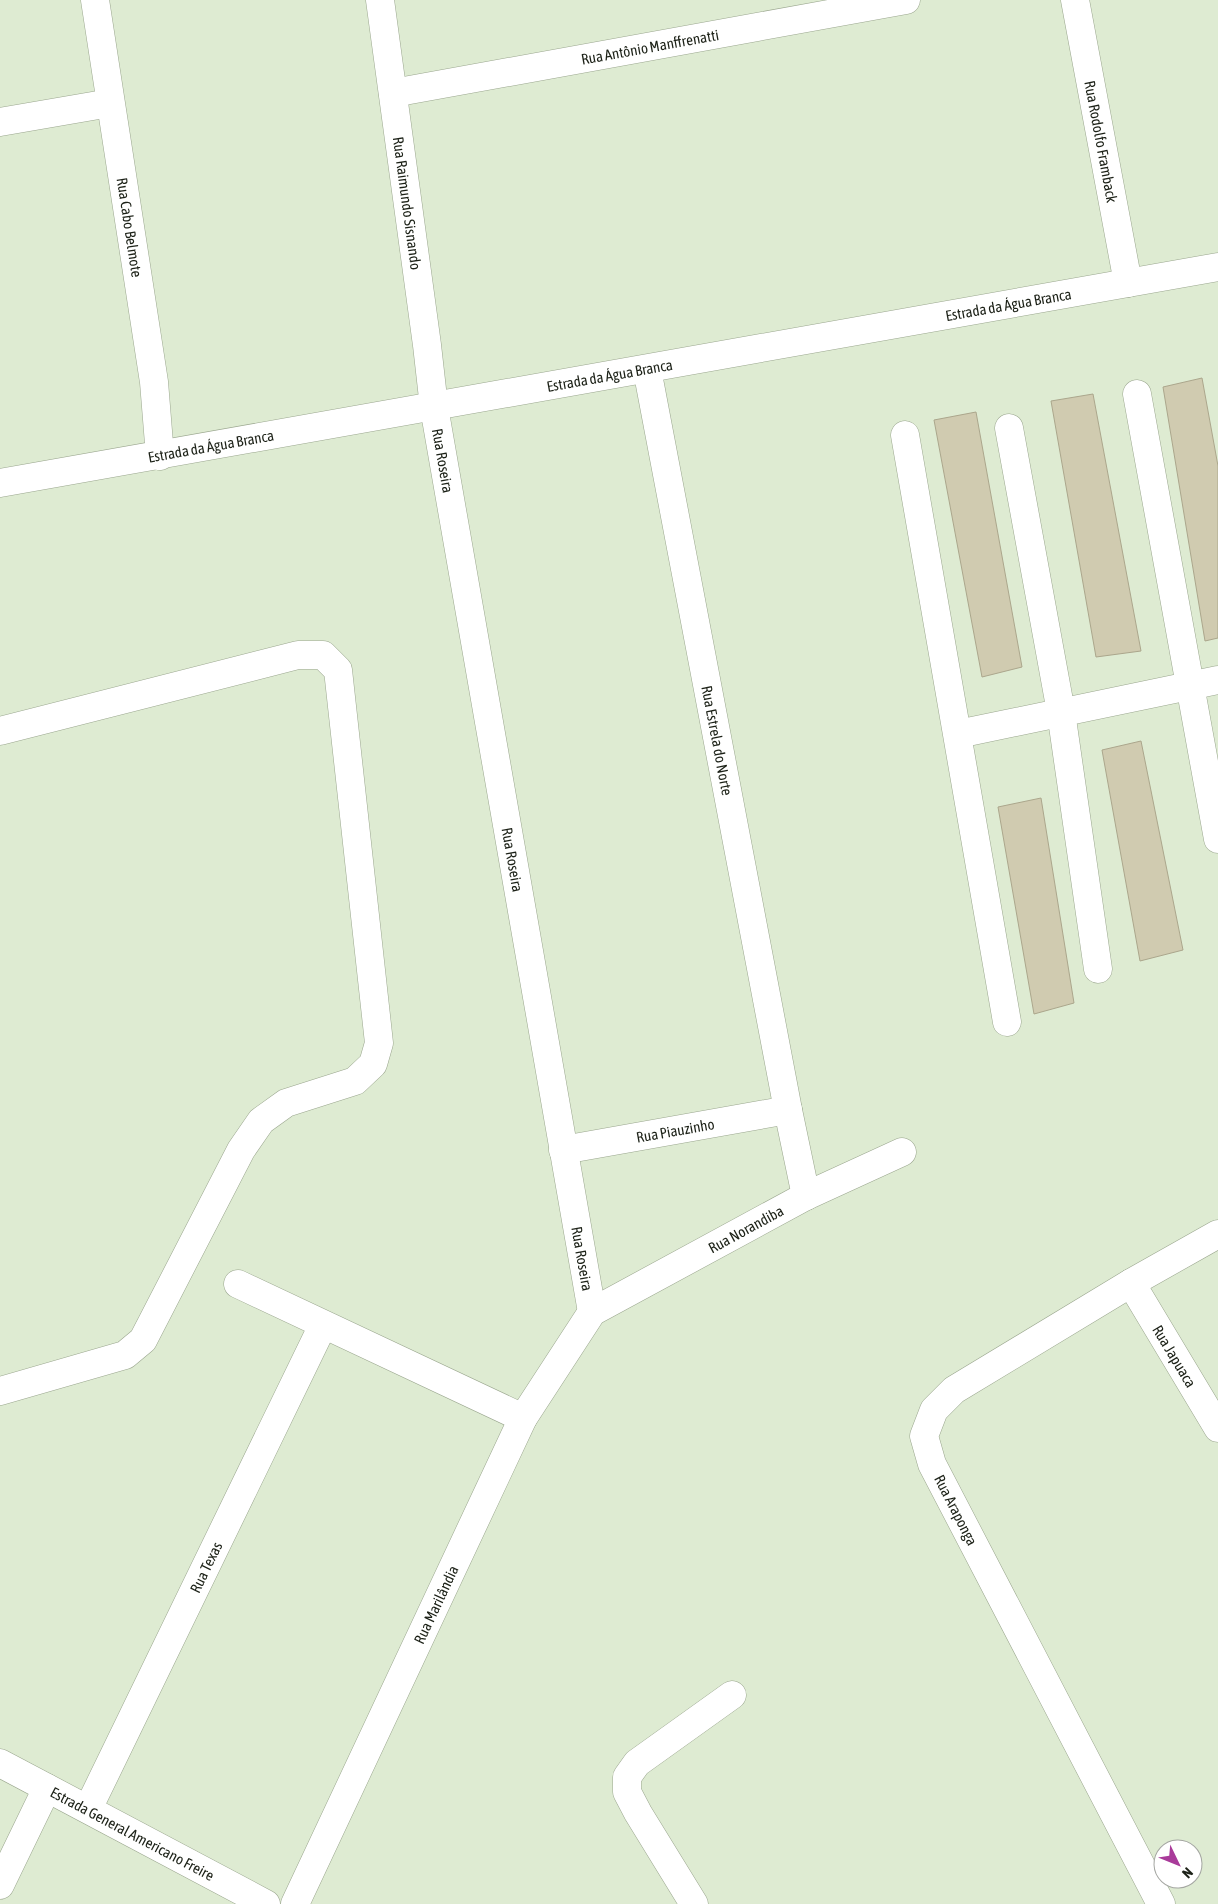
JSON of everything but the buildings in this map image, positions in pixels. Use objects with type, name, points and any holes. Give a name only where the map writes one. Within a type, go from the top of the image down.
[{"type":"street","name":"Rua Cabo Belmote","points":[[95,0],[154,382],[160,456]]},
{"type":"street","name":"Rua Raimundo Sisnando","points":[[380,0],[434,407]]},
{"type":"street","name":"Rua Antônio Manffrenatti","points":[[393,93],[906,0]]},
{"type":"street","name":"Rua Rodolfo Framback","points":[[1075,0],[1128,283]]},
{"type":"street","points":[[0,122],[110,103]]},
{"type":"street","name":"Estrada da Água Branca","points":[[0,484],[1218,267]]},
{"type":"street","name":"Rua Estrela do Norte","points":[[647,369],[806,1196]]},
{"type":"street","points":[[1137,394],[1218,839]]},
{"type":"street","name":"Rua Roseira","points":[[434,407],[592,1312]]},
{"type":"street","points":[[1009,428],[1061,712],[1098,969]]},
{"type":"street","points":[[905,435],[1007,1022]]},
{"type":"street","points":[[0,731],[298,655],[323,655],[338,670],[380,1043],[373,1064],[355,1081],[286,1103],[261,1121],[241,1150],[143,1340],[125,1355],[0,1390]]},
{"type":"street","points":[[958,734],[1218,680]]},
{"type":"street","name":"Rua Piauzinho","points":[[563,1150],[788,1110]]},
{"type":"street","name":"Rua Norandiba","points":[[592,1312],[806,1196],[902,1152]]},
{"type":"street","name":"Rua Araponga","points":[[1161,1904],[932,1464],[924,1436],[934,1410],[954,1390],[1131,1283],[1218,1234]]},
{"type":"street","name":"Rua Japuaca","points":[[1131,1283],[1218,1428]]},
{"type":"street","points":[[238,1284],[523,1418]]},
{"type":"street","name":"Rua Marilândia","points":[[295,1904],[523,1418],[592,1312]]},
{"type":"street","name":"Rua Texas","points":[[88,1809],[323,1325]]},
{"type":"street","points":[[694,1904],[638,1813],[627,1792],[627,1777],[637,1763],[732,1695]]},
{"type":"street","name":"Estrada General Americano Freire","points":[[0,1763],[266,1904]]},
{"type":"street","points":[[0,1885],[47,1788]]}]
